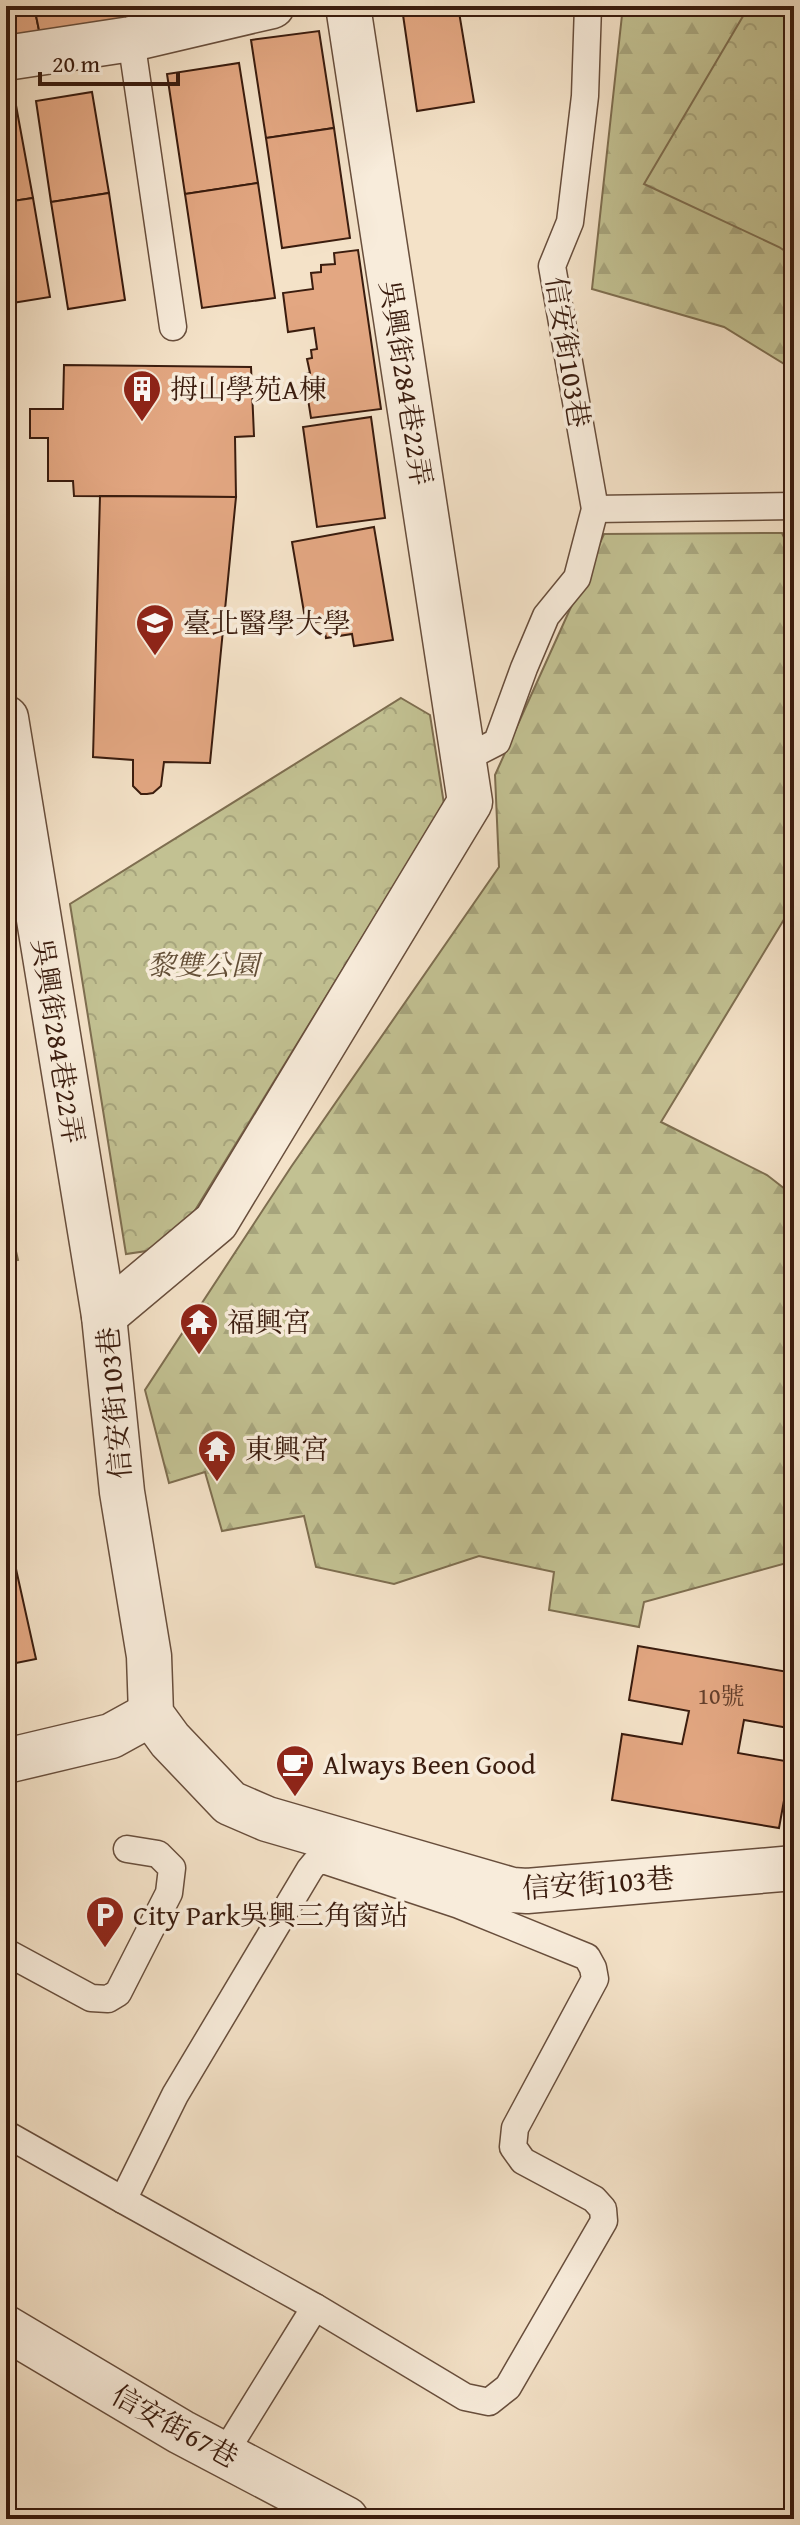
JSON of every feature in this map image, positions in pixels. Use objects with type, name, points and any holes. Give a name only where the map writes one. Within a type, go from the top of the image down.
[{"type":"street","points":[[6,58],[131,39],[272,6]]},
{"type":"street","name":"吳興街284巷22弄","points":[[348,6],[464,759]]},
{"type":"street","name":"吳興街284巷22弄","points":[[6,718],[104,1316]]},
{"type":"street","name":"信安街103巷","points":[[464,759],[470,802],[216,1222],[104,1316],[122,1492],[149,1656],[151,1714],[170,1740],[230,1803],[267,1819],[512,1890],[794,1868]]},
{"type":"street","points":[[6,1761],[111,1736],[151,1714]]},
{"type":"street","name":"信安街67巷","points":[[6,2328],[181,2432],[346,2519]]},
{"type":"lane","name":"信安街103巷","points":[[464,759],[497,742],[546,616],[577,578],[595,509],[552,266],[570,222],[585,96],[588,6]]},
{"type":"lane","points":[[131,39],[173,327]]},
{"type":"lane","points":[[595,509],[794,506]]},
{"type":"lane","points":[[6,1952],[91,1998],[108,1999],[118,1993],[169,1893],[172,1868],[158,1854],[127,1849]]},
{"type":"lane","points":[[6,2134],[123,2200],[315,2307],[465,2397],[489,2402],[508,2387],[604,2221],[603,2209],[594,2199],[523,2161],[513,2147],[515,2128],[595,1979],[593,1968],[587,1957],[459,1905],[323,1860],[315,1863],[175,2095],[123,2200]]},
{"type":"lane","points":[[224,2454],[315,2307]]},
{"type":"green space","points":[[623,6],[790,6],[794,113],[794,370],[724,327],[592,289]]},
{"type":"green space","points":[[749,6],[794,6],[794,257],[779,247],[644,184]]},
{"type":"green space","points":[[782,533],[794,559],[794,903],[661,1122],[767,1175],[794,1196],[794,1561],[644,1602],[639,1627],[549,1610],[554,1572],[479,1556],[394,1584],[316,1567],[304,1516],[222,1531],[205,1472],[169,1483],[145,1390],[291,1167],[499,867],[495,775],[604,534]]},
{"type":"green space","name":"黎雙公園","points":[[401,698],[430,715],[444,804],[183,1230],[160,1249],[126,1254],[70,904]]},
{"type":"green space","points":[[6,1208],[18,1260],[6,1262]]},
{"type":"building","points":[[6,6],[34,6],[41,40],[6,48]]},
{"type":"building","points":[[34,6],[128,6],[131,21],[41,40]]},
{"type":"building","points":[[128,6],[194,6],[131,21]]},
{"type":"building","points":[[458,6],[474,102],[417,111],[402,8]]},
{"type":"building","points":[[319,31],[334,128],[266,138],[251,40]]},
{"type":"building","points":[[239,63],[258,183],[185,194],[167,74]]},
{"type":"building","points":[[92,92],[109,193],[51,202],[36,101]]},
{"type":"building","points":[[15,100],[33,198],[6,202],[6,101]]},
{"type":"building","points":[[334,128],[350,238],[282,248],[266,138]]},
{"type":"building","points":[[258,183],[275,298],[202,308],[185,194]]},
{"type":"building","points":[[109,193],[125,300],[68,309],[51,202]]},
{"type":"building","points":[[33,198],[50,297],[6,304],[6,202]]},
{"type":"building","points":[[358,250],[381,409],[311,418],[304,374],[310,373],[307,359],[312,358],[311,350],[317,349],[314,328],[288,332],[283,293],[313,289],[311,273],[321,272],[321,265],[335,264],[334,253]]},
{"type":"building","name":"拇山學苑A棟","points":[[64,365],[251,367],[254,436],[235,437],[236,497],[74,496],[73,481],[48,481],[48,438],[30,438],[30,409],[63,409]]},
{"type":"building","points":[[371,417],[385,518],[317,527],[303,427]]},
{"type":"building","points":[[100,496],[236,497],[210,763],[164,762],[161,786],[153,793],[141,794],[133,786],[133,760],[93,757]]},
{"type":"building","points":[[374,527],[393,640],[354,646],[352,634],[326,638],[323,621],[306,624],[292,542]]},
{"type":"building","points":[[6,1524],[36,1659],[6,1665]]},
{"type":"building","points":[[638,1646],[794,1673],[794,1729],[744,1720],[738,1753],[791,1762],[779,1828],[612,1800],[622,1734],[682,1744],[689,1711],[629,1700]]},
{"type":"place","name":"拇山學苑A棟","points":[[142,423]]},
{"type":"place","name":"臺北醫學大學","points":[[155,657]]},
{"type":"place","name":"福興宮","points":[[199,1356]]},
{"type":"place","name":"東興宮","points":[[217,1483]]},
{"type":"place","name":"Always Been Good","points":[[295,1798]]},
{"type":"place","name":"City Park吳興三角窗站","points":[[105,1949]]}]
